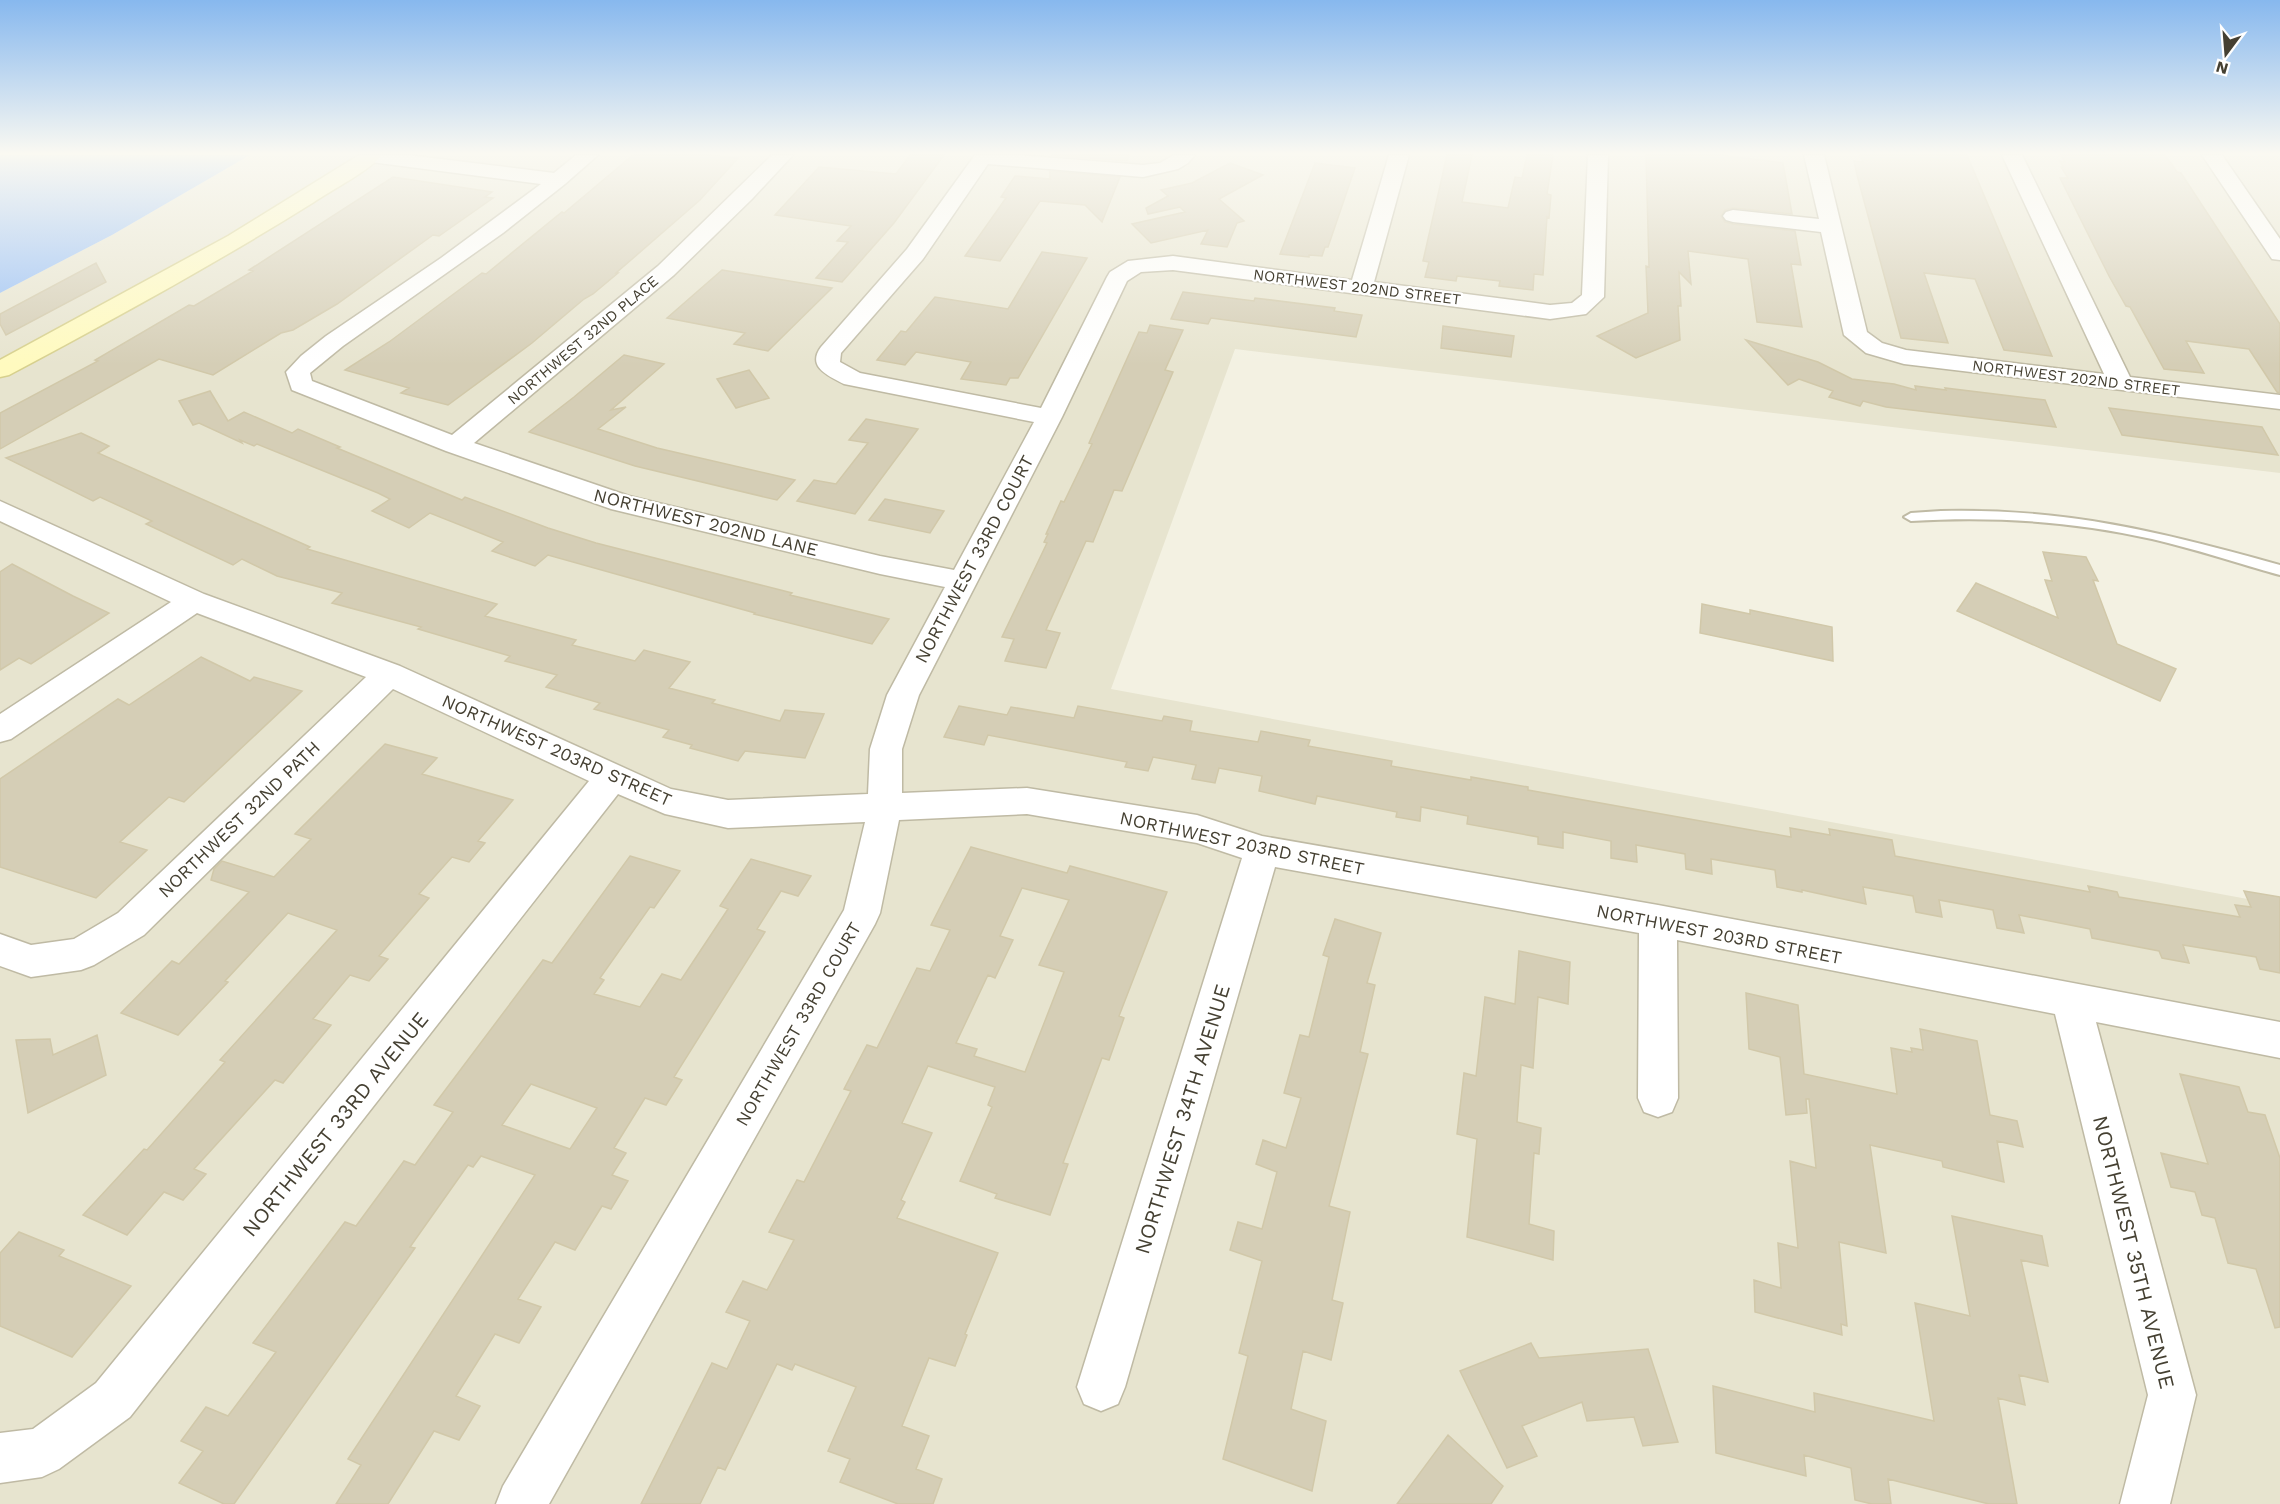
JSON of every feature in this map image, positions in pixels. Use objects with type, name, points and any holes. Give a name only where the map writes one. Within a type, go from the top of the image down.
[{"type":"street","points":[[0,370],[183,272],[263,225]]},
{"type":"street","name":"NORTHWEST 202ND LANE","points":[[500,225],[316,353],[298,372],[301,385],[454,445],[621,503],[880,565],[962,581]]},
{"type":"street","name":"NORTHWEST 32ND PLACE","points":[[454,445],[622,310],[715,225]]},
{"type":"street","points":[[935,225],[915,254],[829,352],[828,365],[853,379],[1049,417]]},
{"type":"street","points":[[1361,288],[1379,225]]},
{"type":"street","name":"NORTHWEST 202ND STREET","points":[[1136,266],[1173,263],[1550,312],[1578,309],[1593,297],[1596,225]]},
{"type":"street","points":[[1815,225],[1831,227]]},
{"type":"street","points":[[2046,225],[2121,383]]},
{"type":"street","points":[[2260,225],[2280,254]]},
{"type":"street","name":"NORTHWEST 202ND STREET","points":[[1831,227],[1856,335],[1874,348],[1904,357],[2280,402]]},
{"type":"street","name":"NORTHWEST 33RD COURT","points":[[521,1504],[862,913],[885,807],[886,749],[903,695],[1049,417],[1118,277],[1136,266]]},
{"type":"street","name":"NORTHWEST 203RD STREET","points":[[7,522],[194,601],[389,674],[665,801],[728,814],[1027,801],[1197,829],[1263,850],[1658,921],[2280,1041]]},
{"type":"street","points":[[0,730],[194,601]]},
{"type":"street","name":"NORTHWEST 32ND PATH","points":[[0,950],[31,961],[81,954],[131,924],[389,674]]},
{"type":"street","name":"NORTHWEST 33RD AVENUE","points":[[21,1455],[113,1400],[611,778]]},
{"type":"street","name":"NORTHWEST 34TH AVENUE","points":[[1101,1387],[1263,850]]},
{"type":"street","points":[[1658,921],[1658,1098]]},
{"type":"street","name":"NORTHWEST 35TH AVENUE","points":[[2071,1001],[2172,1395],[2145,1504]]},
{"type":"lane","points":[[1911,517],[1960,513],[2031,516],[2096,524],[2172,540],[2280,570]]},
{"type":"shaded area","points":[[129,225],[2280,225],[2280,473],[1235,349],[1111,689],[2280,905],[2280,1504],[0,1504],[0,293]]},
{"type":"water","points":[[0,225],[129,225],[112,235],[0,293]]},
{"type":"building","points":[[318,225],[454,225],[439,236],[433,235],[337,304],[293,330],[281,333],[213,375],[159,359],[0,449],[0,413],[98,361],[95,360],[253,271],[249,270]]},
{"type":"building","points":[[546,225],[671,225],[593,294],[532,343],[448,405],[401,393],[409,388],[345,370],[389,342],[482,273],[486,274]]},
{"type":"building","points":[[845,225],[892,225],[842,282],[816,278],[848,242],[837,241],[851,226]]},
{"type":"building","points":[[987,225],[1024,225],[1000,261],[965,256]]},
{"type":"building","points":[[1133,225],[1236,225],[1227,247],[1201,244],[1208,230],[1151,243]]},
{"type":"building","points":[[1291,225],[1335,225],[1328,247],[1325,247],[1322,256],[1280,254]]},
{"type":"building","points":[[1431,225],[1546,225],[1543,275],[1534,274],[1533,290],[1499,286],[1500,281],[1457,276],[1456,281],[1425,277],[1429,262],[1423,261]]},
{"type":"building","points":[[1648,225],[1744,225],[1795,231],[1801,265],[1791,264],[1802,327],[1757,322],[1748,259],[1688,251],[1691,284],[1679,272],[1680,340],[1636,358],[1597,336],[1648,313],[1646,266],[1649,267]]},
{"type":"building","points":[[1871,225],[1997,225],[2052,356],[2004,350],[1975,279],[1924,273],[1948,343],[1901,338]]},
{"type":"building","points":[[2084,225],[2215,225],[2280,324],[2280,393],[2277,392],[2249,349],[2186,341],[2204,373],[2164,369],[2130,307],[2126,306]]},
{"type":"building","points":[[1042,252],[1087,258],[1018,378],[1010,378],[1006,385],[961,379],[971,362],[916,352],[905,365],[877,360],[901,331],[906,332],[935,297],[1008,309]]},
{"type":"building","points":[[96,263],[106,282],[6,335],[0,324],[0,314]]},
{"type":"building","points":[[722,270],[832,288],[768,351],[734,344],[745,333],[667,318]]},
{"type":"building","points":[[1183,292],[1335,308],[1334,311],[1362,315],[1356,337],[1211,318],[1208,324],[1171,319]]},
{"type":"building","points":[[1150,325],[1183,330],[1165,370],[1173,372],[1122,491],[1114,490],[1093,542],[1086,541],[1046,630],[1060,633],[1046,668],[1005,661],[1014,639],[1002,637],[1047,543],[1044,542],[1048,534],[1046,534],[1092,444],[1089,443],[1139,332],[1147,333]]},
{"type":"building","points":[[1443,326],[1514,336],[1511,357],[1441,348]]},
{"type":"building","points":[[1746,340],[1818,362],[1852,379],[1894,384],[1916,390],[1915,386],[1946,390],[1945,388],[2045,400],[2056,427],[1886,407],[1863,401],[1860,406],[1829,397],[1833,391],[1799,379],[1788,385]]},
{"type":"building","points":[[624,355],[664,364],[611,410],[626,407],[598,429],[657,448],[795,480],[777,500],[635,466],[529,432]]},
{"type":"building","points":[[749,370],[769,398],[736,408],[717,379]]},
{"type":"building","points":[[210,391],[228,421],[244,412],[292,433],[298,429],[340,447],[337,448],[462,500],[465,497],[596,543],[889,619],[872,644],[754,614],[548,555],[535,566],[492,551],[503,542],[430,513],[409,528],[372,511],[390,499],[378,493],[257,444],[254,446],[240,440],[242,443],[199,423],[193,425],[179,401]]},
{"type":"building","points":[[2109,408],[2262,427],[2278,455],[2122,435]]},
{"type":"building","points":[[866,419],[918,429],[855,514],[797,501],[814,480],[836,484],[868,443],[849,440]]},
{"type":"building","points":[[81,433],[109,446],[98,453],[310,547],[307,549],[497,604],[485,616],[576,640],[572,645],[635,661],[644,650],[690,662],[669,688],[715,700],[712,703],[780,721],[785,710],[824,714],[805,758],[745,751],[738,761],[690,748],[692,745],[663,737],[669,730],[594,709],[600,703],[546,687],[557,675],[505,661],[510,656],[418,629],[421,627],[332,603],[342,593],[277,576],[242,559],[233,565],[146,524],[152,521],[100,497],[93,501],[6,458]]},
{"type":"building","points":[[885,499],[944,511],[930,533],[869,520]]},
{"type":"building","points":[[2043,552],[2086,557],[2098,581],[2093,580],[2117,644],[2176,669],[2160,701],[1957,611],[1976,583],[2058,618],[2045,580],[2052,581]]},
{"type":"building","points":[[12,564],[109,613],[31,664],[19,658],[0,670],[0,572]]},
{"type":"building","points":[[1702,604],[1750,614],[1750,610],[1832,627],[1833,661],[1700,633]]},
{"type":"building","points":[[201,657],[250,681],[254,677],[302,691],[184,802],[169,797],[120,842],[147,850],[96,898],[0,867],[0,779],[118,699],[129,705]]},
{"type":"building","points":[[959,706],[1007,715],[1011,707],[1074,718],[1078,706],[1162,721],[1164,716],[1192,721],[1190,731],[1258,742],[1261,731],[1310,740],[1308,746],[1392,761],[1391,766],[1528,787],[1528,790],[1762,832],[1791,837],[1790,828],[1830,835],[1829,829],[1892,840],[1895,856],[2090,892],[2088,886],[2117,892],[2119,897],[2240,917],[2235,905],[2251,907],[2244,891],[2280,897],[2280,973],[2260,969],[2256,957],[2183,945],[2189,963],[2162,958],[2159,951],[2092,938],[2090,929],[2019,915],[2024,933],[1997,928],[1993,910],[1939,900],[1942,917],[1916,912],[1913,896],[1863,887],[1866,904],[1777,887],[1775,870],[1711,859],[1712,874],[1686,869],[1685,854],[1636,845],[1637,862],[1611,858],[1611,841],[1563,832],[1563,848],[1538,844],[1538,837],[1467,824],[1468,816],[1421,807],[1420,821],[1396,817],[1397,812],[1317,796],[1315,804],[1259,791],[1262,776],[1219,768],[1215,783],[1192,779],[1196,765],[1153,757],[1148,771],[1125,767],[1127,762],[988,735],[984,745],[944,737]]},
{"type":"building","points":[[385,744],[437,758],[422,774],[513,800],[478,841],[485,843],[469,862],[452,857],[419,894],[429,898],[379,956],[388,959],[369,981],[350,975],[313,1019],[331,1025],[283,1083],[275,1080],[194,1169],[206,1174],[183,1200],[164,1192],[127,1235],[83,1215],[144,1149],[147,1150],[225,1062],[220,1060],[337,930],[288,913],[178,1035],[121,1013],[172,961],[179,964],[249,892],[211,880],[214,869],[222,861],[274,877],[311,839],[295,834]]},
{"type":"building","points":[[971,847],[1067,873],[1070,866],[1167,892],[1119,1016],[1124,1018],[1109,1060],[1102,1058],[1063,1163],[1068,1164],[1050,1215],[995,1198],[997,1194],[960,1181],[992,1107],[988,1105],[995,1087],[928,1066],[902,1123],[932,1133],[901,1200],[905,1202],[897,1218],[998,1253],[965,1334],[967,1335],[955,1366],[929,1358],[902,1426],[929,1436],[916,1469],[942,1479],[933,1504],[898,1504],[840,1482],[850,1459],[828,1451],[856,1387],[795,1364],[792,1370],[777,1364],[725,1470],[718,1467],[700,1504],[641,1504],[712,1363],[727,1369],[750,1321],[726,1312],[743,1281],[767,1290],[794,1240],[769,1232],[797,1180],[804,1182],[851,1091],[844,1089],[867,1045],[877,1048],[917,968],[930,971],[950,930],[931,925]],"holes":[[[1022,888],[1069,900],[1039,965],[1064,972],[1025,1072],[974,1056],[977,1049],[956,1043],[988,975],[995,978],[1013,940],[1000,936]]]},
{"type":"building","points":[[630,856],[680,871],[654,908],[650,907],[600,978],[604,980],[594,994],[640,1007],[662,974],[681,980],[728,909],[720,906],[751,859],[811,876],[798,896],[781,891],[757,929],[765,932],[674,1077],[682,1080],[666,1105],[645,1098],[614,1148],[626,1153],[612,1175],[628,1181],[611,1209],[602,1206],[575,1250],[555,1242],[518,1299],[541,1307],[519,1343],[495,1334],[456,1396],[480,1406],[459,1440],[434,1431],[388,1504],[336,1504],[361,1465],[348,1459],[535,1175],[481,1156],[473,1167],[468,1165],[410,1247],[415,1248],[234,1504],[224,1504],[179,1483],[203,1451],[181,1441],[206,1407],[228,1416],[276,1352],[253,1343],[345,1222],[356,1226],[404,1161],[415,1165],[453,1112],[434,1105],[543,960],[552,963]],"holes":[[[531,1084],[597,1108],[570,1149],[502,1125]]]},
{"type":"building","points":[[1335,919],[1381,933],[1367,983],[1375,985],[1360,1052],[1368,1054],[1329,1206],[1350,1212],[1332,1300],[1343,1303],[1331,1360],[1303,1351],[1291,1409],[1326,1421],[1312,1491],[1223,1459],[1248,1356],[1239,1353],[1262,1261],[1230,1250],[1238,1222],[1262,1229],[1277,1172],[1256,1164],[1263,1140],[1286,1148],[1301,1098],[1284,1093],[1300,1035],[1309,1037],[1329,957],[1323,955]]},
{"type":"building","points":[[1519,951],[1570,962],[1568,1004],[1538,997],[1533,1068],[1521,1065],[1517,1122],[1541,1128],[1539,1154],[1534,1153],[1529,1224],[1554,1231],[1553,1260],[1467,1237],[1477,1139],[1457,1134],[1464,1073],[1476,1076],[1485,997],[1515,1004]]},
{"type":"building","points":[[1746,993],[1798,1005],[1804,1074],[1897,1094],[1891,1048],[1912,1052],[1911,1048],[1923,1050],[1920,1029],[1977,1041],[1990,1115],[2017,1121],[2023,1147],[1997,1141],[2004,1182],[1943,1167],[1942,1161],[1870,1145],[1886,1253],[1839,1242],[1847,1326],[1841,1324],[1842,1335],[1755,1312],[1754,1280],[1781,1288],[1778,1243],[1798,1248],[1790,1161],[1816,1168],[1809,1099],[1806,1099],[1807,1113],[1786,1115],[1780,1057],[1749,1049]]},
{"type":"building","points":[[97,1035],[106,1075],[28,1113],[16,1040],[50,1039],[53,1055]]},
{"type":"building","points":[[2180,1074],[2239,1087],[2248,1112],[2265,1115],[2280,1158],[2280,1327],[2275,1328],[2256,1269],[2228,1263],[2215,1218],[2202,1215],[2195,1192],[2171,1187],[2161,1153],[2208,1164]]},
{"type":"building","points":[[1952,1216],[2042,1236],[2048,1266],[2021,1260],[2048,1382],[2019,1375],[2025,1405],[1998,1398],[2017,1504],[1989,1504],[1888,1479],[1891,1504],[1872,1504],[1855,1500],[1851,1468],[1804,1455],[1806,1476],[1716,1453],[1713,1386],[1815,1412],[1814,1393],[1934,1421],[1915,1303],[1970,1316]]},
{"type":"building","points":[[19,1232],[64,1250],[59,1256],[131,1286],[72,1357],[0,1326],[0,1253]]},
{"type":"building","points":[[1531,1343],[1539,1358],[1648,1349],[1678,1442],[1643,1446],[1634,1417],[1587,1421],[1582,1402],[1522,1426],[1537,1456],[1507,1468],[1460,1371]]},
{"type":"building","points":[[1448,1435],[1503,1486],[1491,1504],[1397,1504]]}]
